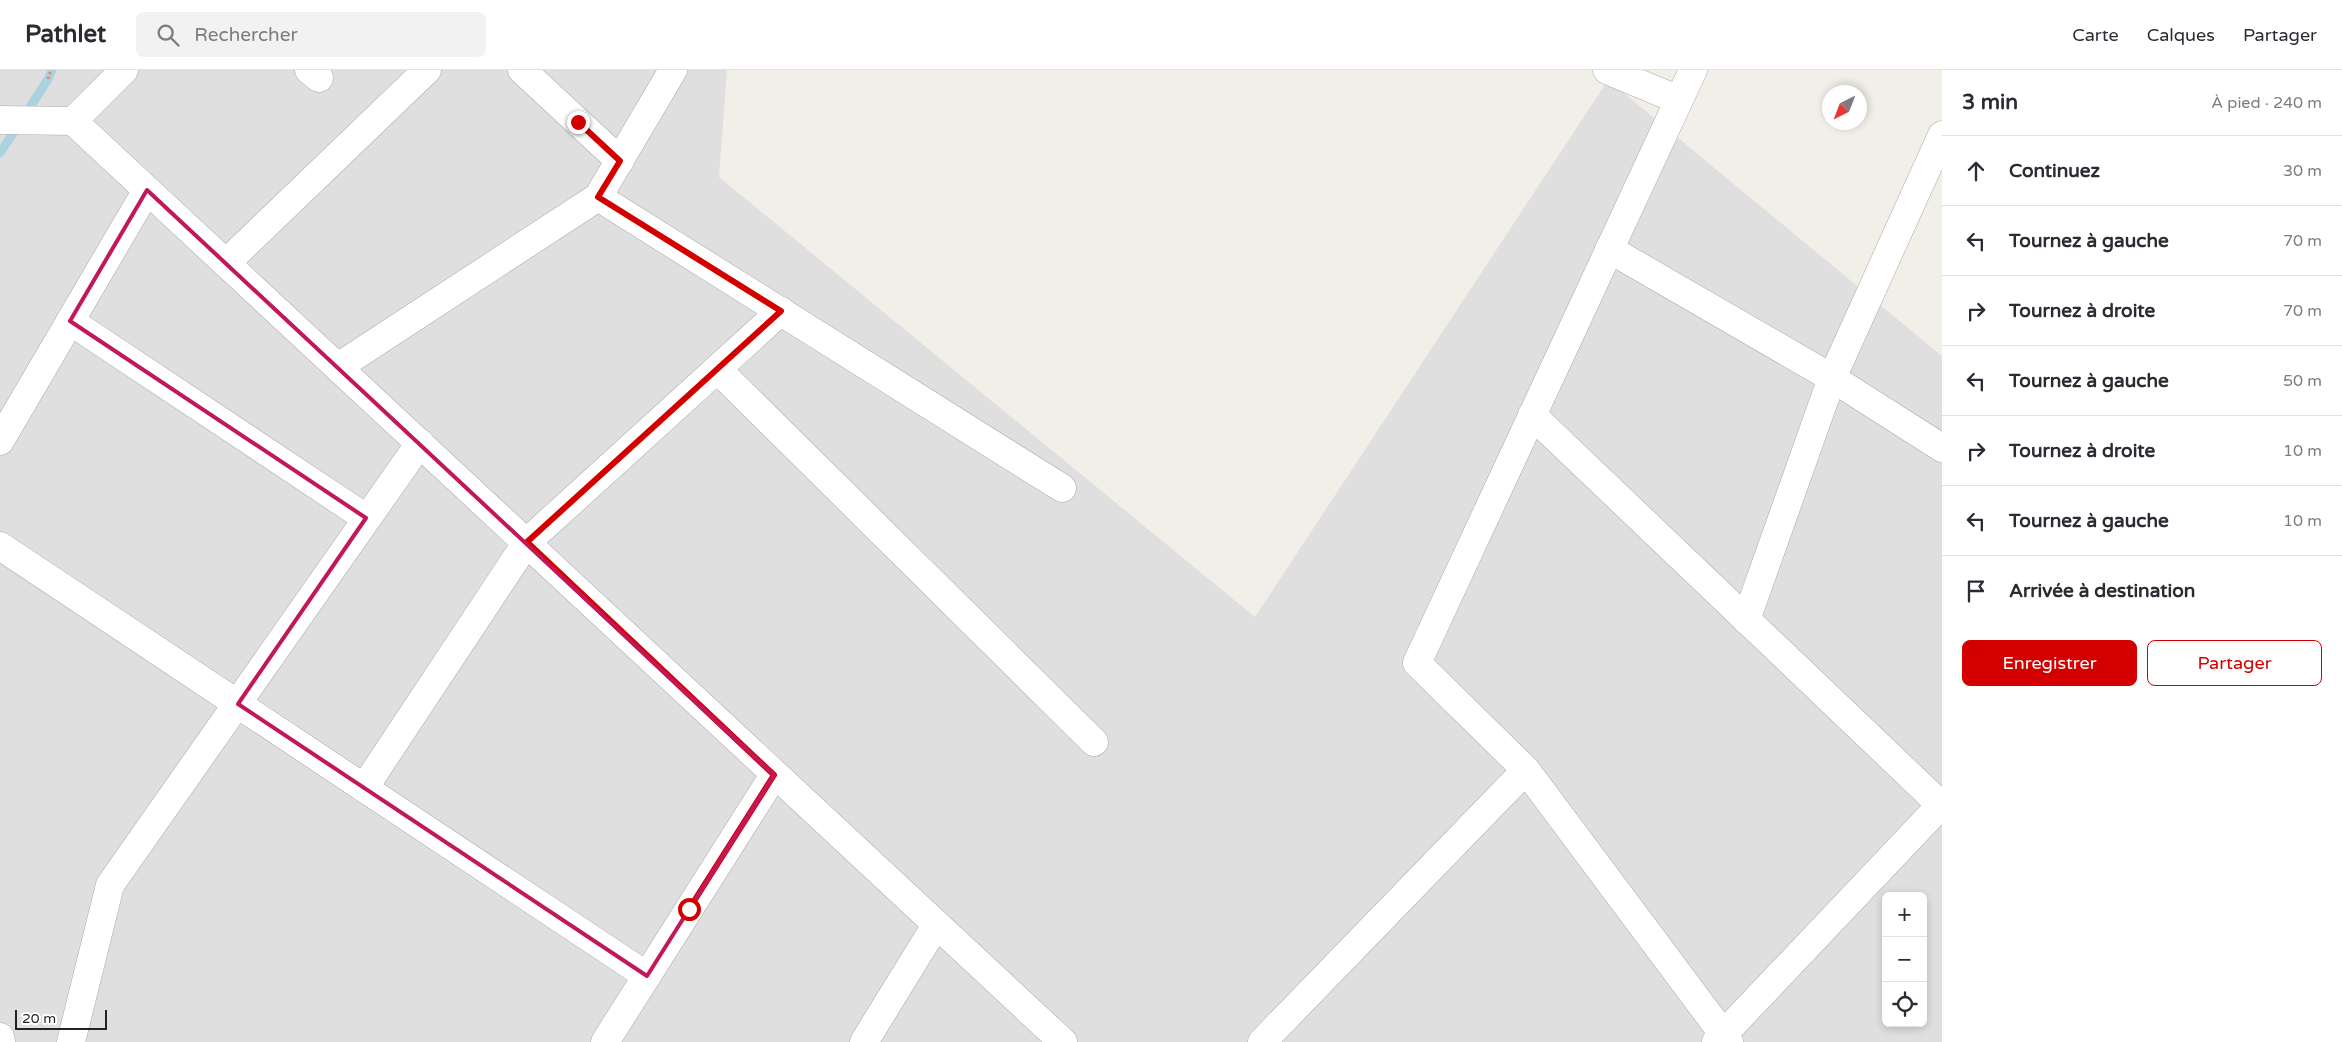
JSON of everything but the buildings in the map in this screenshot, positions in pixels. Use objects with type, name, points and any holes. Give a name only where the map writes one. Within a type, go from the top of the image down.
[{"type":"street","points":[[73,121],[124,70]]},
{"type":"street","points":[[226,263],[427,70]]},
{"type":"street","points":[[522,70],[620,161]]},
{"type":"street","points":[[338,367],[598,197],[673,70]]},
{"type":"street","points":[[1607,70],[1679,100]]},
{"type":"street","points":[[1532,415],[1942,805],[1723,1039],[1526,770],[1417,663],[1532,415],[1609,249],[1693,70]]},
{"type":"street","points":[[0,120],[73,121],[1063,1042]]},
{"type":"street","points":[[1746,620],[1832,378],[1934,174],[1942,135]]},
{"type":"street","points":[[0,441],[147,190]]},
{"type":"street","points":[[598,197],[1062,488]]},
{"type":"street","points":[[1609,249],[1832,378],[1942,448]]},
{"type":"street","points":[[364,788],[527,542],[781,311]]},
{"type":"street","points":[[70,321],[366,518]]},
{"type":"street","points":[[717,369],[1094,742]]},
{"type":"street","points":[[80,1038],[110,885],[420,443]]},
{"type":"street","points":[[0,546],[646,976]]},
{"type":"street","points":[[1262,1042],[1526,770]]},
{"type":"street","points":[[605,1042],[774,775]]},
{"type":"street","points":[[864,1042],[936,925]]},
{"type":"street","points":[[0,1036],[1,1042]]},
{"type":"path","points":[[48,79],[51,70]]},
{"type":"highlighted area","points":[[147,190],[338,367],[774,775],[647,976],[238,704],[366,518],[70,321]]},
{"type":"shaded area","points":[[0,70],[727,70],[719,177],[1255,617],[1608,80],[1942,356],[1942,1042],[0,1042]]},
{"type":"waterway","points":[[25,115],[52,70]]},
{"type":"waterway","points":[[0,153],[18,126]]},
{"type":"route","points":[[578,122],[620,161],[598,197],[781,311],[527,542],[774,775],[689,909]]}]
